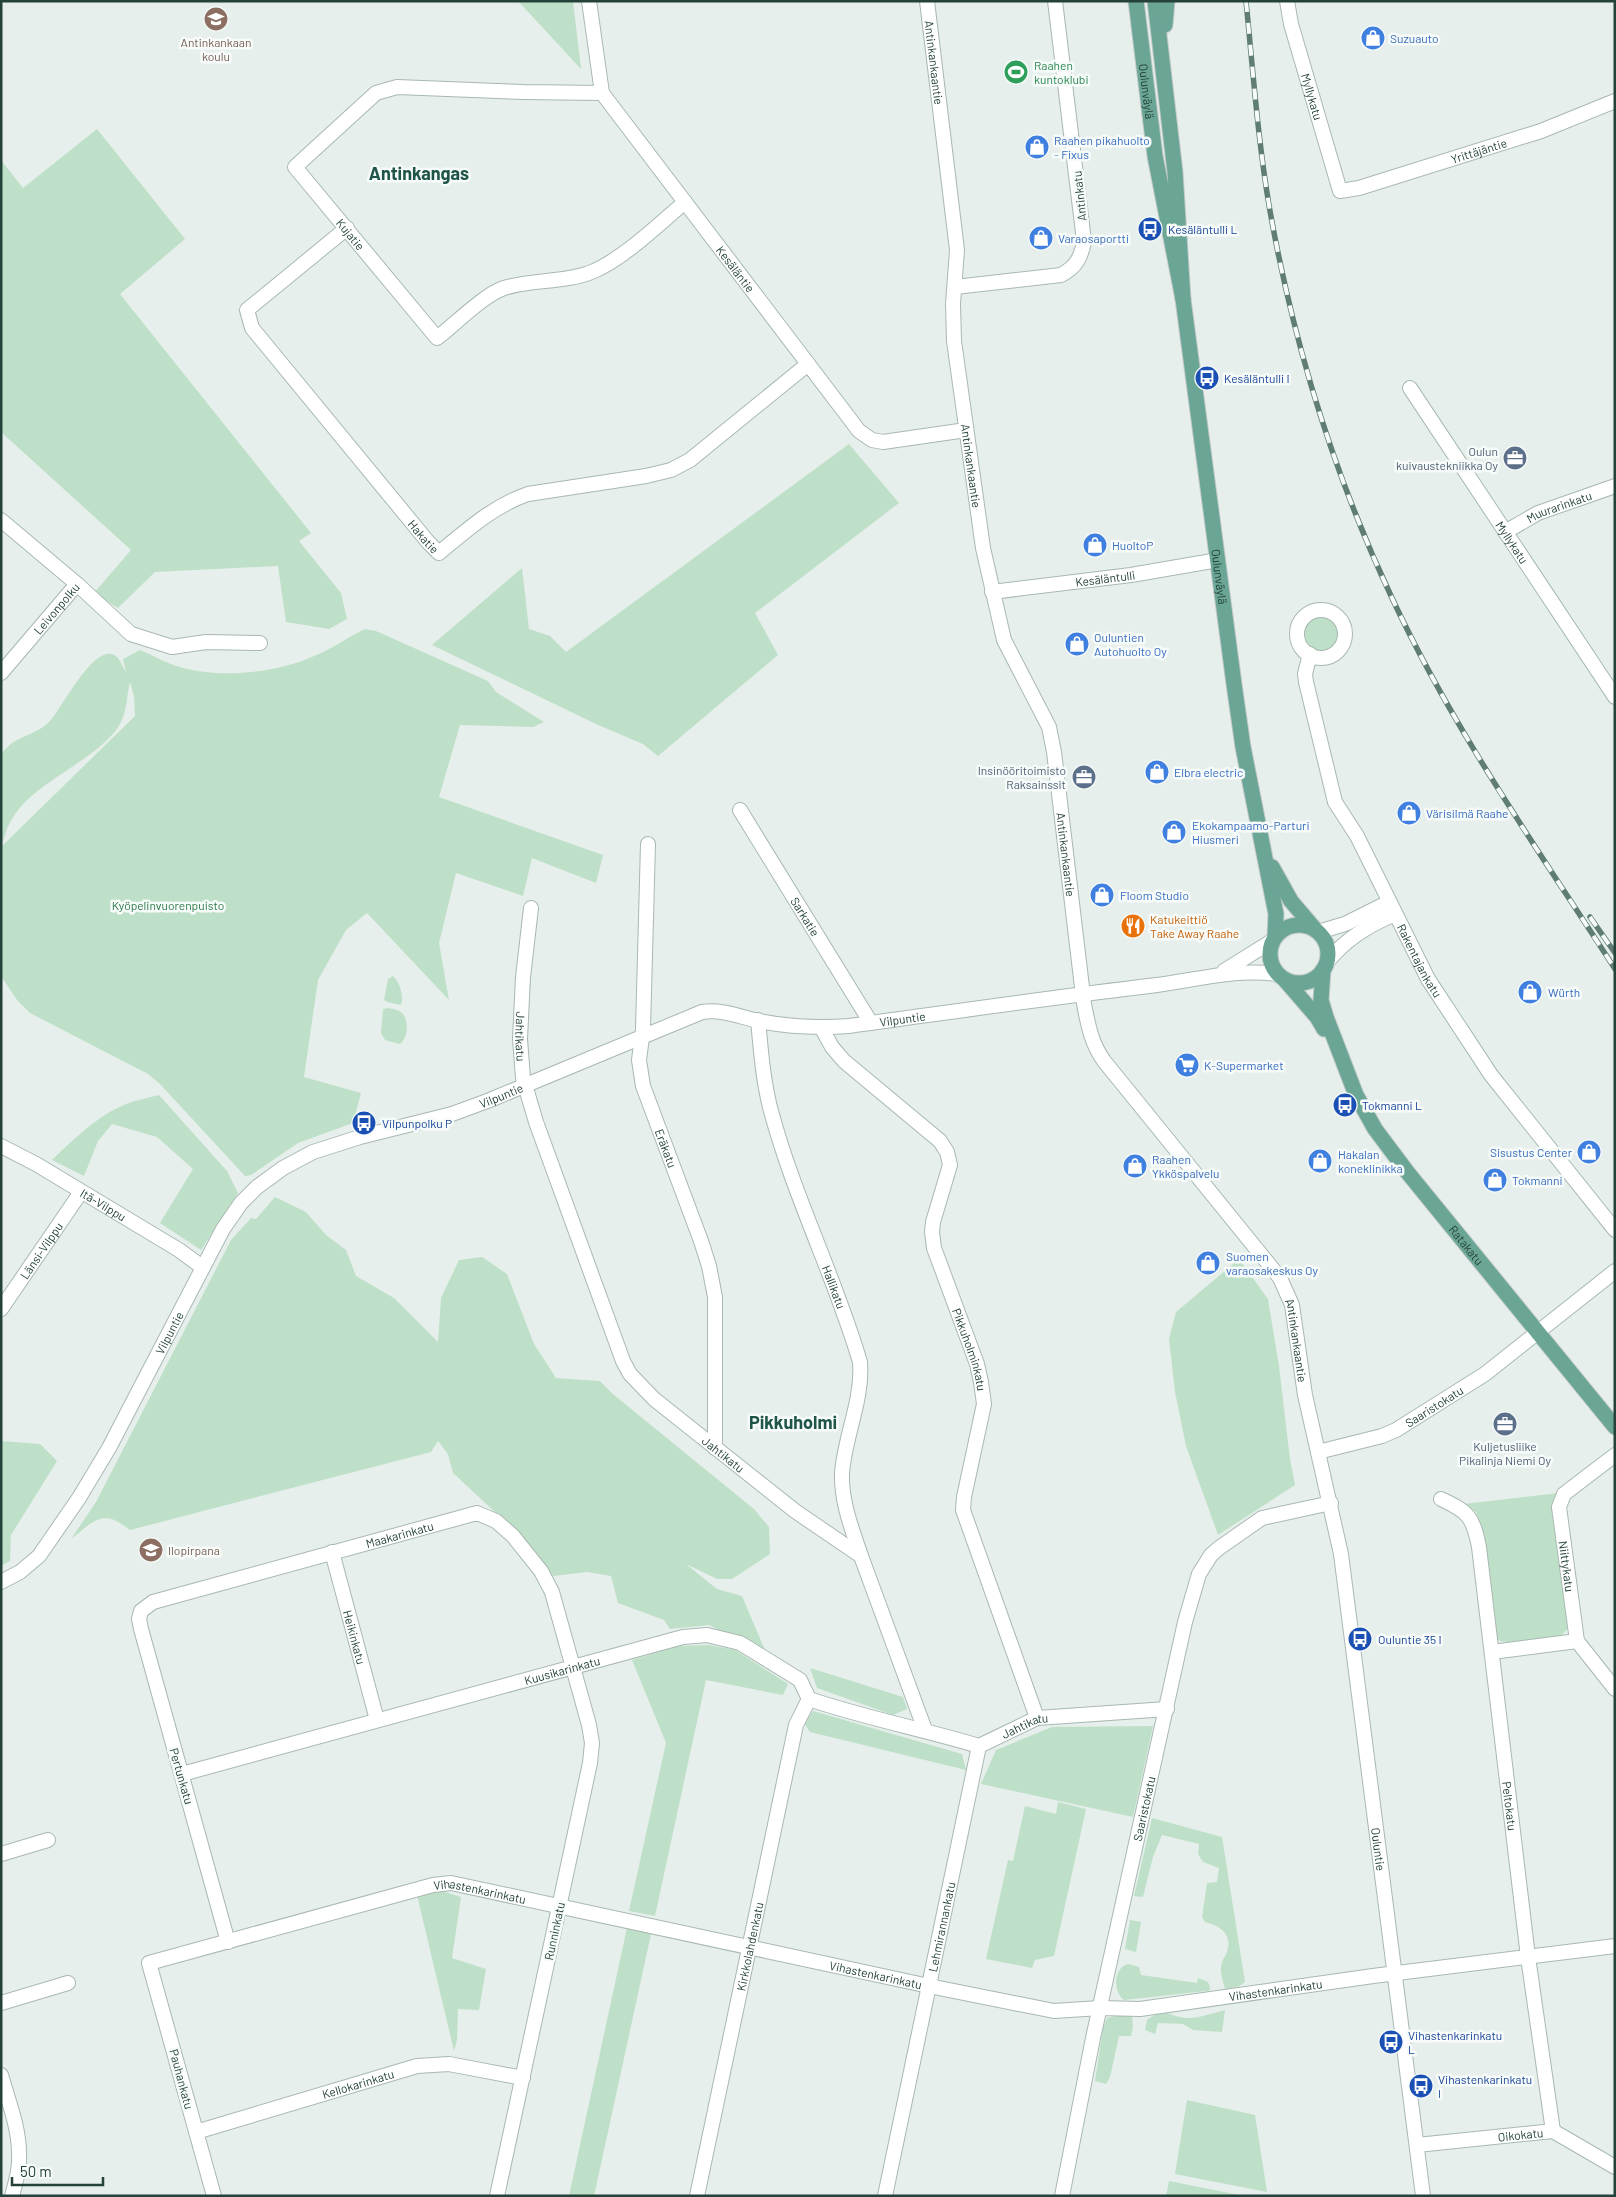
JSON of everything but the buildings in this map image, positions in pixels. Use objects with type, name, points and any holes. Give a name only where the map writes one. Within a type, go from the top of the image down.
[{"type":"main road","name":"Oulunväylä","points":[[1136,1],[1155,156],[1181,277]]},
{"type":"main road","name":"Oulunväylä","points":[[1155,1],[1175,172],[1181,277],[1186,324],[1243,747],[1276,914],[1273,939]]},
{"type":"main road","points":[[1166,1],[1164,26],[1169,70],[1166,91]]},
{"type":"main road","name":"Oulunväylä","points":[[1265,852],[1291,901],[1317,930]]},
{"type":"main road","points":[[1307,925],[1317,930],[1327,946],[1325,966],[1310,981],[1293,982],[1281,977],[1270,962],[1269,955],[1273,939],[1289,926],[1307,925]]},
{"type":"main road","name":"Ratakatu","points":[[1325,966],[1321,1000],[1337,1048],[1356,1095],[1387,1145],[1615,1427]]},
{"type":"main road","name":"Ratakatu","points":[[1281,977],[1317,1017],[1337,1048]]},
{"type":"street","name":"Kesäläntie","points":[[589,1],[602,92],[859,431],[872,440],[883,442],[966,430]]},
{"type":"street","name":"Antinkankaantie","points":[[927,1],[957,250],[954,340],[983,548],[1004,640],[1049,727],[1054,752],[1083,994],[1090,1030],[1101,1056],[1240,1227],[1280,1278],[1287,1291],[1295,1321],[1305,1395],[1331,1503]]},
{"type":"street","name":"Antinkatu","points":[[955,287],[1061,275],[1072,269],[1082,254],[1084,241],[1055,1]]},
{"type":"street","name":"Myllykatu","points":[[1287,1],[1291,24],[1340,191]]},
{"type":"street","name":"Kujatie","points":[[602,92],[523,92],[397,87],[376,93],[295,166],[437,338],[502,289],[592,272],[610,263],[685,202]]},
{"type":"street","name":"Yrittäjäntie","points":[[1340,191],[1359,188],[1541,131],[1615,101]]},
{"type":"street","name":"Hakatie","points":[[346,228],[247,310],[252,328],[439,553],[491,512],[512,500],[528,494],[646,476],[671,470],[690,460],[808,364]]},
{"type":"street","name":"Myllykatu","points":[[1410,388],[1615,698]]},
{"type":"street","name":"Muurarinkatu","points":[[1505,532],[1538,513],[1615,486]]},
{"type":"street","points":[[1,520],[78,584]]},
{"type":"street","name":"Kesäläntulli","points":[[992,592],[1131,575],[1218,560]]},
{"type":"street","name":"Leivonpolku","points":[[1,673],[78,584],[130,634],[172,647],[206,642],[260,643]]},
{"type":"street","name":"Rakentajankatu","points":[[1310,654],[1306,668],[1306,682],[1336,802],[1357,836],[1428,979],[1491,1075],[1615,1230]]},
{"type":"street","name":"Sarkatie","points":[[740,810],[871,1023]]},
{"type":"street","name":"Eräkatu","points":[[648,844],[639,1060],[643,1086],[709,1266],[715,1297],[715,1448]]},
{"type":"street","name":"Jahtikatu","points":[[531,908],[523,977],[520,1039],[525,1087],[605,1313],[630,1374],[654,1399],[795,1512],[861,1556]]},
{"type":"street","points":[[1317,930],[1345,924],[1392,908]]},
{"type":"street","points":[[1325,966],[1347,940],[1392,908]]},
{"type":"street","name":"Vilpuntie","points":[[1218,974],[1273,939]]},
{"type":"street","name":"Vilpuntie","points":[[1,1582],[20,1572],[39,1556],[80,1498],[109,1448],[223,1228],[241,1203],[261,1184],[292,1162],[322,1148],[452,1114],[525,1087],[702,1012],[715,1010],[758,1020],[821,1028],[1164,984],[1218,974],[1256,971],[1281,977]]},
{"type":"street","name":"Hallikatu","points":[[758,1020],[762,1059],[772,1112],[797,1189],[860,1362],[862,1380],[842,1471],[842,1486],[844,1504],[861,1556]]},
{"type":"street","name":"Pikkuholminkatu","points":[[821,1028],[832,1048],[844,1061],[940,1141],[947,1152],[950,1165],[933,1222],[934,1248],[977,1364],[984,1404],[964,1497],[964,1510],[1037,1718]]},
{"type":"street","name":"Itä-Vilppu","points":[[1,1146],[36,1164],[180,1250],[202,1267]]},
{"type":"street","name":"Länsi-Vilppu","points":[[1,1309],[81,1192]]},
{"type":"street","name":"Saaristokatu","points":[[1318,1452],[1382,1436],[1396,1430],[1484,1374],[1615,1271]]},
{"type":"street","name":"Niittykatu","points":[[1577,1641],[1559,1507],[1564,1494],[1615,1455]]},
{"type":"street","name":"Peltokatu","points":[[1442,1499],[1466,1512],[1472,1518],[1476,1530],[1528,1958],[1553,2131]]},
{"type":"street","name":"Saaristokatu","points":[[1062,2196],[1100,2008],[1193,1592],[1199,1574],[1210,1555],[1262,1518],[1331,1503]]},
{"type":"street","name":"Ouluntie","points":[[1331,1503],[1342,1561],[1393,1974],[1423,2196]]},
{"type":"street","name":"Maakarinkatu","points":[[141,1611],[153,1602],[477,1513],[496,1521],[513,1536],[541,1571],[552,1592],[573,1667]]},
{"type":"street","name":"Heikinkatu","points":[[332,1552],[377,1720]]},
{"type":"street","points":[[861,1556],[925,1730]]},
{"type":"street","name":"Pertunkatu","points":[[141,1611],[141,1629],[228,1942]]},
{"type":"street","name":"Kuusikarinkatu","points":[[182,1774],[683,1637],[707,1635],[740,1643],[800,1680],[810,1699]]},
{"type":"street","points":[[1492,1652],[1577,1641],[1615,1689]]},
{"type":"street","name":"Runninkatu","points":[[497,2196],[590,1763],[592,1744],[589,1725],[573,1667]]},
{"type":"street","points":[[810,1699],[849,1712],[925,1730],[979,1746]]},
{"type":"street","name":"Kirkkolahdenkatu","points":[[697,2196],[796,1725],[810,1699]]},
{"type":"street","name":"Jahtikatu","points":[[979,1746],[1037,1718],[1167,1709]]},
{"type":"street","name":"Lehmirannankatu","points":[[885,2196],[979,1746]]},
{"type":"street","points":[[1,1854],[48,1840]]},
{"type":"street","name":"Vihastenkarinkatu","points":[[149,1963],[408,1891],[451,1883],[929,1986],[1054,2010],[1140,2009],[1615,1946]]},
{"type":"street","name":"Pauhankatu","points":[[149,1963],[214,2196]]},
{"type":"street","points":[[1,2003],[68,1983]]},
{"type":"street","name":"Kellokarinkatu","points":[[196,2132],[417,2066],[450,2064],[523,2078]]},
{"type":"street","points":[[1,2075],[15,2123],[20,2151],[19,2170],[12,2196]]},
{"type":"street","name":"Oikokatu","points":[[1417,2145],[1553,2131],[1615,2167]]},
{"type":"green space","points":[[518,1],[573,1],[581,69]]},
{"type":"green space","points":[[97,129],[185,239],[120,294],[311,533],[299,541],[341,593],[347,619],[329,629],[286,622],[278,566],[155,572],[118,608],[94,593],[131,550],[1,432],[1,160],[23,188]]},
{"type":"green space","points":[[849,444],[899,503],[755,613],[778,655],[658,756],[643,744],[596,724],[432,645],[522,568],[529,629],[550,636],[566,652]]},
{"type":"green space","points":[[1321,617],[1333,622],[1338,634],[1333,646],[1321,651],[1309,646],[1304,634],[1309,622]]},
{"type":"green space","name":"Kyöpelinvuorenpuisto","points":[[365,629],[376,631],[488,681],[496,692],[544,722],[533,727],[460,725],[439,797],[603,855],[596,883],[532,858],[523,896],[456,873],[439,943],[449,1000],[367,913],[346,930],[318,980],[304,1077],[361,1093],[353,1123],[298,1143],[251,1175],[245,1176],[160,1084],[148,1074],[30,1013],[17,1000],[1,976],[1,847],[135,716],[134,696],[130,682],[125,711],[117,729],[105,742],[46,785],[20,808],[9,824],[1,846],[1,754],[12,743],[40,729],[49,722],[80,677],[100,657],[109,654],[118,658],[126,672],[123,659],[140,650],[187,669],[224,673],[262,671],[314,656]]},
{"type":"green space","points":[[393,976],[401,990],[401,1005],[384,1000],[388,979]]},
{"type":"green space","points":[[388,1008],[400,1012],[405,1017],[407,1025],[406,1034],[400,1044],[385,1040],[381,1033],[383,1009]]},
{"type":"green space","points":[[159,1095],[227,1171],[238,1193],[201,1250],[160,1223],[193,1169],[157,1137],[112,1124],[98,1141],[84,1176],[52,1160],[86,1129],[105,1115],[126,1104]]},
{"type":"green space","points":[[275,1197],[306,1212],[326,1235],[346,1250],[356,1276],[394,1298],[438,1342],[441,1298],[459,1260],[482,1257],[507,1274],[534,1344],[556,1378],[600,1381],[614,1395],[754,1509],[769,1527],[770,1554],[732,1579],[717,1579],[686,1564],[717,1589],[742,1596],[767,1655],[709,1625],[670,1629],[664,1620],[618,1603],[611,1576],[587,1572],[553,1576],[508,1524],[453,1473],[448,1454],[438,1441],[431,1452],[130,1530],[113,1519],[99,1519],[71,1539],[96,1502],[231,1240],[251,1218],[256,1219]]},
{"type":"green space","points":[[1239,1259],[1268,1299],[1295,1485],[1218,1535],[1186,1446],[1175,1392],[1169,1339],[1176,1312]]},
{"type":"green space","points":[[1,1441],[40,1444],[57,1461],[11,1535],[10,1561],[1,1566]]},
{"type":"green space","points":[[1559,1493],[1552,1505],[1570,1627],[1559,1637],[1508,1642],[1500,1641],[1496,1637],[1484,1536],[1476,1512],[1464,1504]]},
{"type":"green space","points":[[709,1645],[735,1650],[788,1684],[783,1695],[706,1680],[655,1916],[629,1911],[666,1743],[632,1660],[679,1646]]},
{"type":"green space","points":[[810,1668],[903,1697],[907,1709],[893,1715],[817,1688]]},
{"type":"green space","points":[[813,1711],[962,1754],[966,1770],[810,1732],[804,1723]]},
{"type":"green space","points":[[1153,1726],[1133,1817],[981,1784],[996,1750],[1052,1727]]},
{"type":"green space","points":[[1058,1802],[1086,1809],[1054,1956],[1035,1960],[1032,1968],[986,1959],[1008,1860],[1013,1861],[1025,1806],[1056,1814]]},
{"type":"green space","points":[[1152,1818],[1222,1837],[1245,1982],[1238,1987],[1225,1989],[1222,1976],[1222,1962],[1228,1946],[1227,1936],[1216,1926],[1205,1922],[1202,1917],[1207,1883],[1217,1882],[1219,1868],[1203,1862],[1198,1854],[1199,1844],[1162,1835],[1153,1857],[1143,1897],[1134,1896]]},
{"type":"green space","points":[[442,1891],[461,1897],[452,1958],[486,1969],[479,2010],[458,2009],[457,2040],[454,2051],[417,1895]]},
{"type":"green space","points":[[1130,1920],[1141,1922],[1136,1952],[1125,1949]]},
{"type":"green space","points":[[627,1928],[651,1934],[594,2196],[569,2196]]},
{"type":"green space","points":[[1128,1964],[1139,1967],[1141,1975],[1197,1983],[1198,1978],[1208,1982],[1209,1991],[1124,2000],[1118,1992],[1116,1980],[1123,1966]]},
{"type":"green space","points":[[1225,2010],[1222,2032],[1193,2030],[1183,2024],[1158,2023],[1155,2034],[1145,2030],[1147,2020],[1162,2013],[1190,2018]]},
{"type":"green space","points":[[1127,2013],[1132,2017],[1133,2027],[1131,2036],[1119,2036],[1110,2077],[1106,2084],[1095,2081],[1103,2028],[1107,2018]]},
{"type":"green space","points":[[1187,2100],[1255,2115],[1267,2192],[1175,2174]]},
{"type":"green space","points":[[1169,2181],[1244,2196],[1166,2196]]},
{"type":"railway","points":[[1246,1],[1262,159],[1270,211],[1291,311],[1318,409],[1334,457],[1371,552],[1416,647],[1497,787],[1615,969]]},
{"type":"railway","points":[[1590,917],[1615,953]]},
{"type":"place","name":"Antinkankaan koulu","points":[[216,19]]},
{"type":"place","name":"Suzuauto","points":[[1373,38]]},
{"type":"place","name":"Raahen kuntoklubi","points":[[1016,72]]},
{"type":"place","name":"Raahen pikahuolto - Fixus","points":[[1037,147]]},
{"type":"place","name":"Kesäläntulli L","points":[[1150,229]]},
{"type":"place","name":"Varaosaportti","points":[[1041,238]]},
{"type":"place","name":"Kesäläntulli I","points":[[1207,378]]},
{"type":"place","name":"Oulun kuivaustekniikka Oy","points":[[1515,458]]},
{"type":"place","name":"HuoltoP","points":[[1095,545]]},
{"type":"place","name":"Ouluntien Autohuolto Oy","points":[[1077,644]]},
{"type":"place","name":"Elbra electric","points":[[1157,772]]},
{"type":"place","name":"Insinööritoimisto Raksainssit","points":[[1084,777]]},
{"type":"place","name":"Värisilmä Raahe","points":[[1409,813]]},
{"type":"place","name":"Ekokampaamo-Parturi Hiusmeri","points":[[1174,832]]},
{"type":"place","name":"Floom Studio","points":[[1102,895]]},
{"type":"place","name":"Katukeittiö Take Away Raahe","points":[[1133,926]]},
{"type":"place","name":"Würth","points":[[1530,992]]},
{"type":"place","name":"K-Supermarket","points":[[1187,1065]]},
{"type":"place","name":"Tokmanni L","points":[[1345,1105]]},
{"type":"place","name":"Vilpunpolku P","points":[[364,1123]]},
{"type":"place","name":"Sisustus Center","points":[[1589,1152]]},
{"type":"place","name":"Hakalan koneklinikka","points":[[1320,1161]]},
{"type":"place","name":"Raahen Ykköspalvelu","points":[[1135,1166]]},
{"type":"place","name":"Tokmanni","points":[[1495,1180]]},
{"type":"place","name":"Suomen varaosakeskus Oy","points":[[1208,1263]]},
{"type":"place","name":"Kuljetusliike Pikalinja Niemi Oy","points":[[1505,1424]]},
{"type":"place","name":"Ilopirpana","points":[[151,1550]]},
{"type":"place","name":"Ouluntie 35 I","points":[[1360,1639]]},
{"type":"place","name":"Vihastenkarinkatu L","points":[[1391,2042]]},
{"type":"place","name":"Vihastenkarinkatu I","points":[[1421,2086]]},
{"type":"district","name":"Antinkangas","points":[[419,173]]},
{"type":"district","name":"Pikkuholmi","points":[[793,1422]]}]
